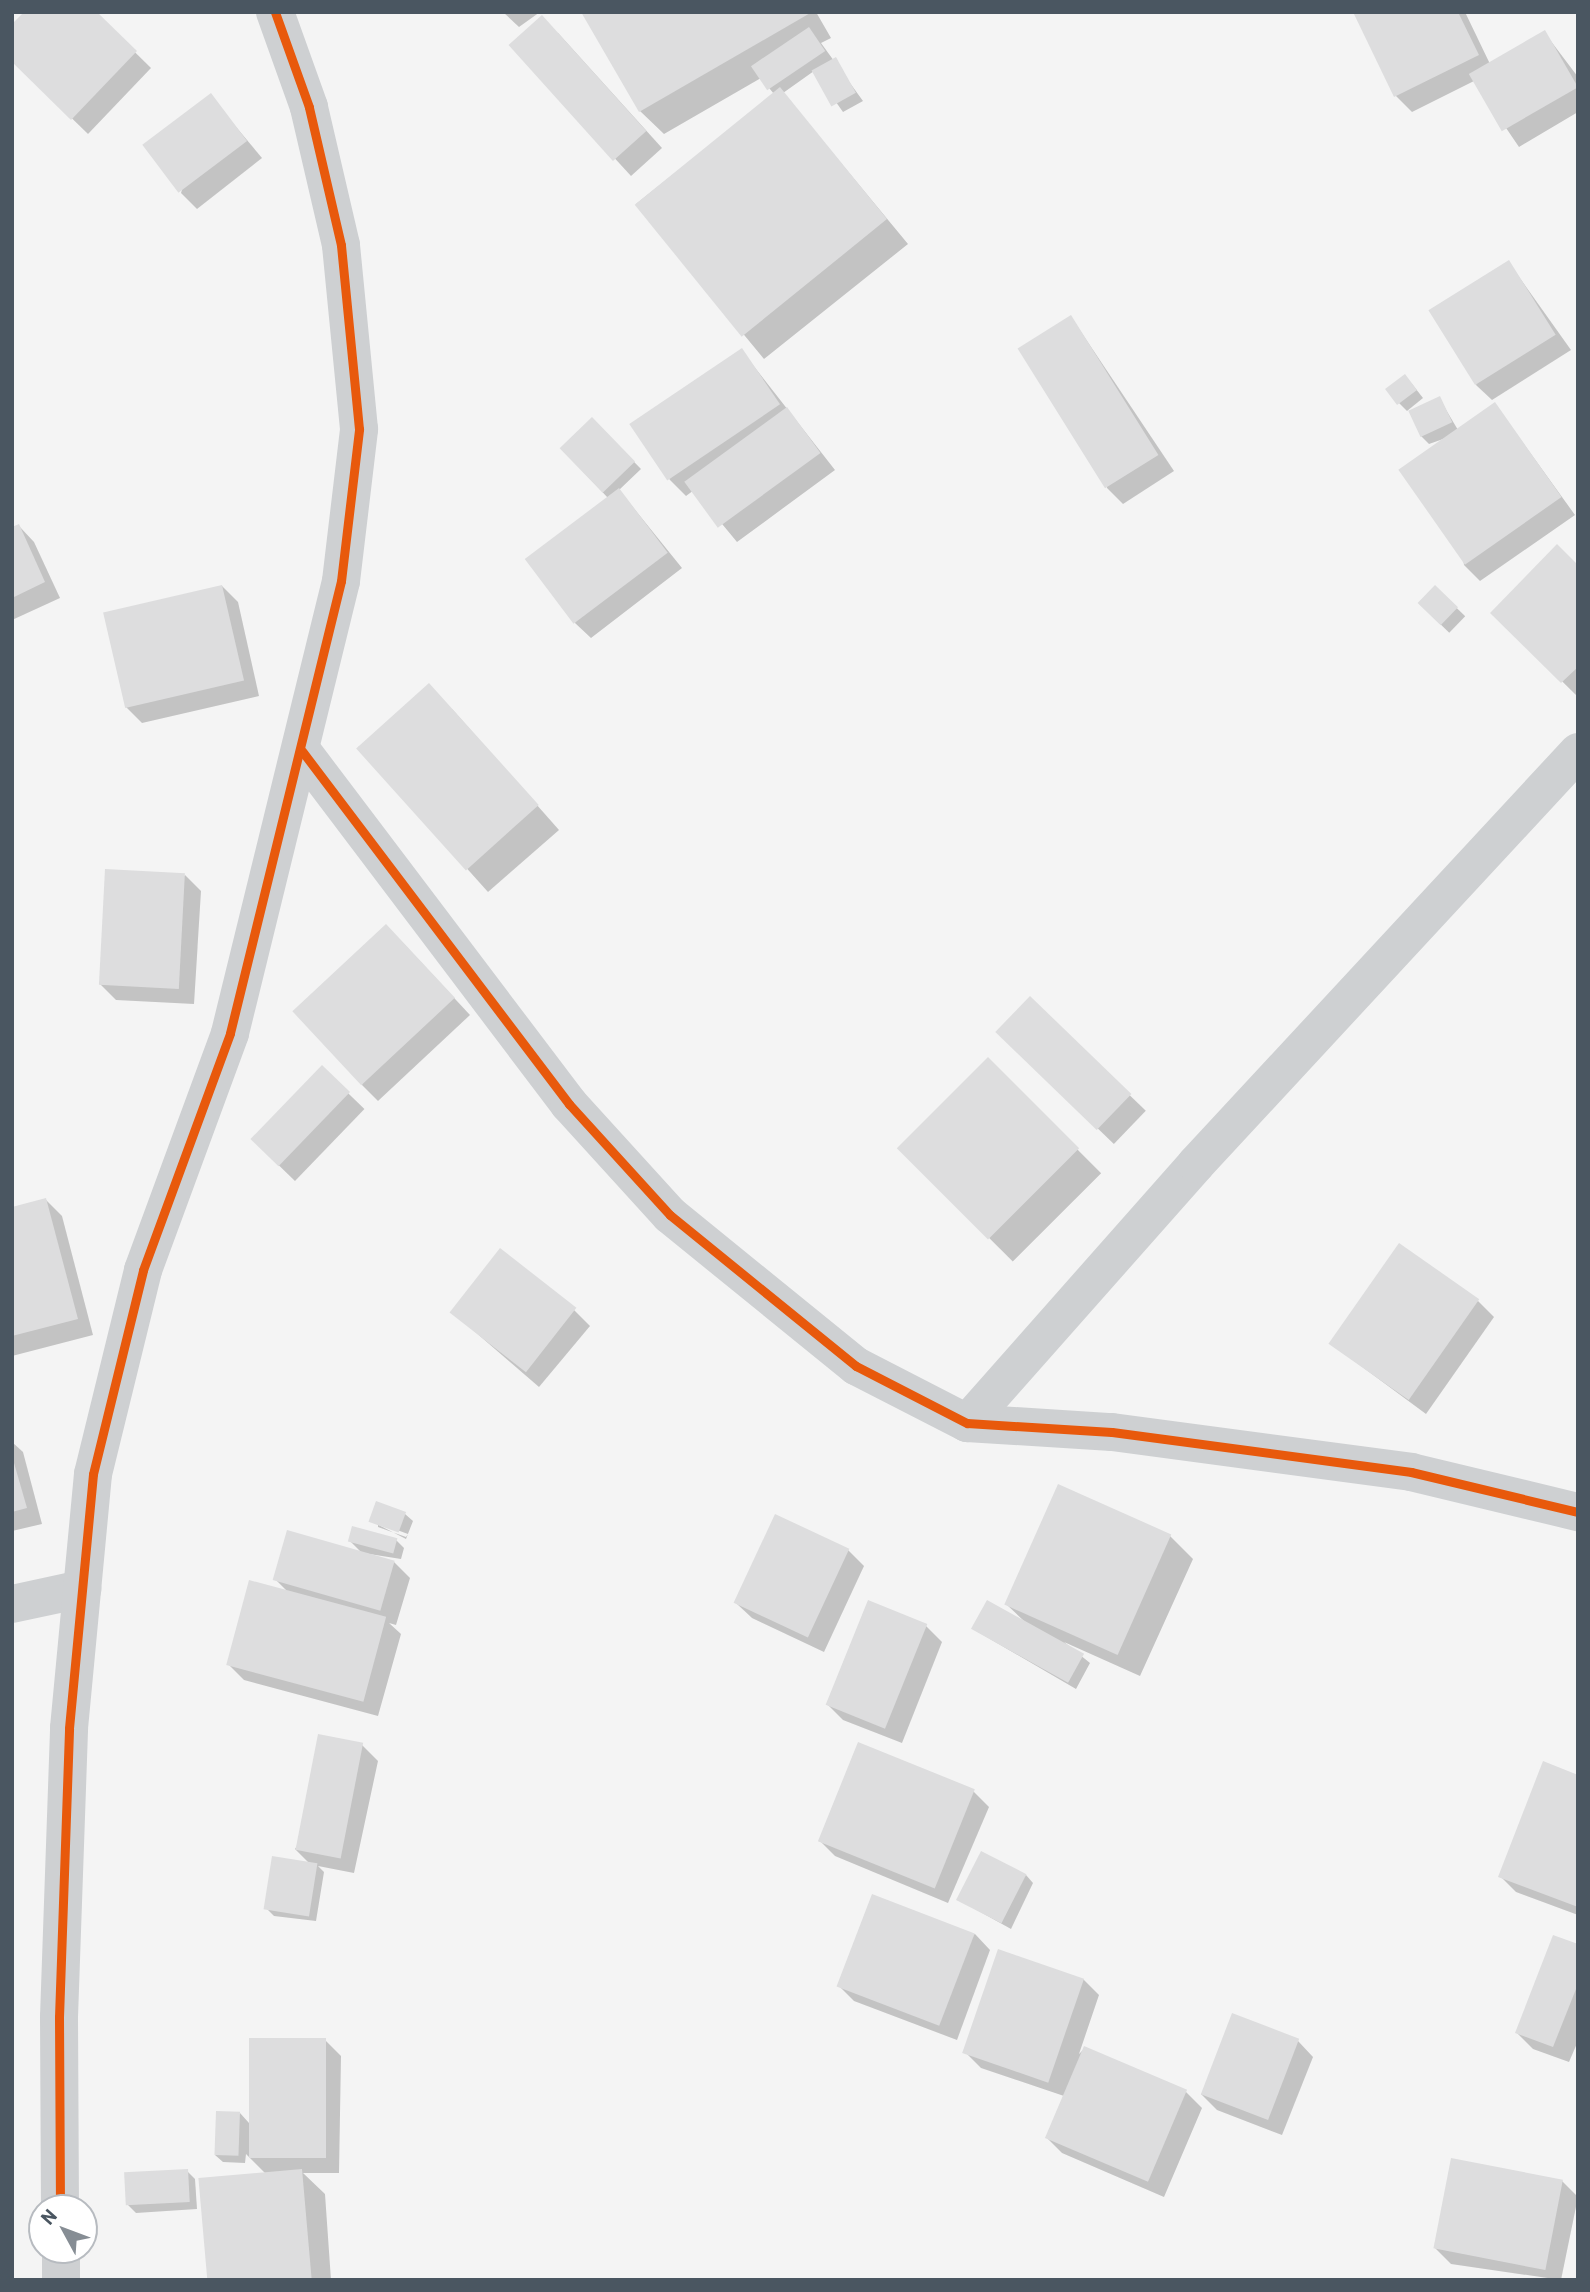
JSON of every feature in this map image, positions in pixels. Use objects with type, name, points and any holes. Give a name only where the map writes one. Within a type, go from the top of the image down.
[{"type":"street","points":[[60,2194],[59,2017],[69,1728],[93,1474],[142,1270],[230,1033],[302,751],[341,581],[359,429],[341,245],[309,107],[275,12]]},
{"type":"street","points":[[302,751],[569,1104],[670,1215],[856,1366],[967,1423],[1112,1432],[1411,1472],[1578,1512]]},
{"type":"street","points":[[967,1423],[1196,1164],[1578,752]]},
{"type":"street","points":[[12,1604],[82,1589]]},
{"type":"building","points":[[24,12],[97,12],[137,51],[71,120],[12,62],[12,24]]},
{"type":"building","points":[[581,12],[812,12],[639,112]]},
{"type":"building","points":[[1353,12],[1458,12],[1479,55],[1394,97]]},
{"type":"building","points":[[542,15],[646,131],[613,161],[509,45]]},
{"type":"building","points":[[809,27],[825,51],[767,90],[751,66]]},
{"type":"building","points":[[1545,30],[1578,87],[1502,131],[1469,74]]},
{"type":"building","points":[[836,57],[856,93],[831,106],[812,71]]},
{"type":"building","points":[[780,87],[887,219],[742,337],[635,205]]},
{"type":"building","points":[[211,93],[247,141],[178,193],[142,145]]},
{"type":"building","points":[[1509,260],[1556,335],[1475,385],[1428,310]]},
{"type":"building","points":[[1071,315],[1158,455],[1105,488],[1018,348]]},
{"type":"building","points":[[742,348],[780,404],[667,480],[629,424]]},
{"type":"building","points":[[1405,374],[1417,390],[1397,405],[1385,389]]},
{"type":"building","points":[[1440,396],[1452,422],[1421,437],[1408,411]]},
{"type":"building","points":[[1495,402],[1562,497],[1465,565],[1398,470]]},
{"type":"building","points":[[787,407],[821,453],[718,528],[684,482]]},
{"type":"building","points":[[592,417],[635,462],[603,493],[560,448]]},
{"type":"building","points":[[619,488],[668,553],[574,624],[525,559]]},
{"type":"building","points":[[19,524],[45,582],[12,598],[12,527]]},
{"type":"building","points":[[1557,544],[1578,565],[1578,667],[1561,683],[1490,613]]},
{"type":"building","points":[[222,585],[244,680],[125,708],[103,612]]},
{"type":"building","points":[[1435,585],[1458,607],[1441,625],[1418,603]]},
{"type":"building","points":[[429,683],[539,805],[466,870],[356,749]]},
{"type":"building","points":[[105,869],[185,873],[179,989],[99,985]]},
{"type":"building","points":[[386,924],[455,998],[361,1085],[292,1011]]},
{"type":"building","points":[[1030,996],[1131,1094],[1097,1130],[995,1032]]},
{"type":"building","points":[[988,1057],[1079,1148],[988,1239],[897,1148]]},
{"type":"building","points":[[322,1065],[350,1092],[279,1166],[250,1139]]},
{"type":"building","points":[[46,1198],[78,1319],[12,1336],[12,1207]]},
{"type":"building","points":[[1399,1243],[1479,1299],[1409,1400],[1328,1344]]},
{"type":"building","points":[[500,1248],[576,1308],[526,1372],[450,1313]]},
{"type":"building","points":[[12,1456],[27,1508],[12,1512]]},
{"type":"building","points":[[1058,1484],[1171,1534],[1118,1655],[1004,1605]]},
{"type":"building","points":[[376,1501],[406,1512],[399,1533],[368,1522]]},
{"type":"building","points":[[775,1514],[849,1549],[808,1637],[734,1603]]},
{"type":"building","points":[[352,1526],[397,1538],[393,1554],[348,1541]]},
{"type":"building","points":[[287,1530],[395,1561],[380,1611],[273,1580]]},
{"type":"building","points":[[249,1580],[386,1617],[363,1702],[226,1665]]},
{"type":"building","points":[[868,1600],[927,1624],[885,1729],[826,1705]]},
{"type":"building","points":[[987,1600],[1084,1654],[1068,1683],[971,1629]]},
{"type":"building","points":[[318,1734],[363,1743],[341,1859],[295,1850]]},
{"type":"building","points":[[858,1742],[975,1789],[935,1888],[818,1841]]},
{"type":"building","points":[[1543,1761],[1578,1775],[1578,1907],[1498,1877]]},
{"type":"building","points":[[981,1851],[1026,1874],[1001,1923],[956,1900]]},
{"type":"building","points":[[272,1856],[317,1863],[309,1917],[264,1909]]},
{"type":"building","points":[[872,1894],[975,1933],[939,2026],[837,1986]]},
{"type":"building","points":[[1553,1935],[1578,1944],[1578,1984],[1553,2047],[1515,2033]]},
{"type":"building","points":[[998,1949],[1084,1979],[1048,2083],[962,2053]]},
{"type":"building","points":[[1232,2013],[1299,2039],[1268,2120],[1201,2094]]},
{"type":"building","points":[[249,2038],[326,2038],[326,2158],[249,2158]]},
{"type":"building","points":[[1084,2046],[1187,2090],[1148,2182],[1045,2138]]},
{"type":"building","points":[[216,2111],[240,2112],[238,2156],[214,2155]]},
{"type":"building","points":[[1451,2158],[1563,2180],[1545,2270],[1433,2248]]},
{"type":"building","points":[[188,2169],[190,2202],[126,2205],[124,2172]]},
{"type":"building","points":[[302,2169],[312,2280],[207,2280],[198,2178]]},
{"type":"cycle path","points":[[60,2194],[59,2017],[69,1728],[93,1474],[143,1270],[230,1033],[341,581],[359,429],[341,245],[309,107],[275,12]]},
{"type":"cycle path","points":[[302,751],[569,1104],[670,1215],[856,1366],[967,1423],[1112,1432],[1411,1472],[1578,1512]]}]
